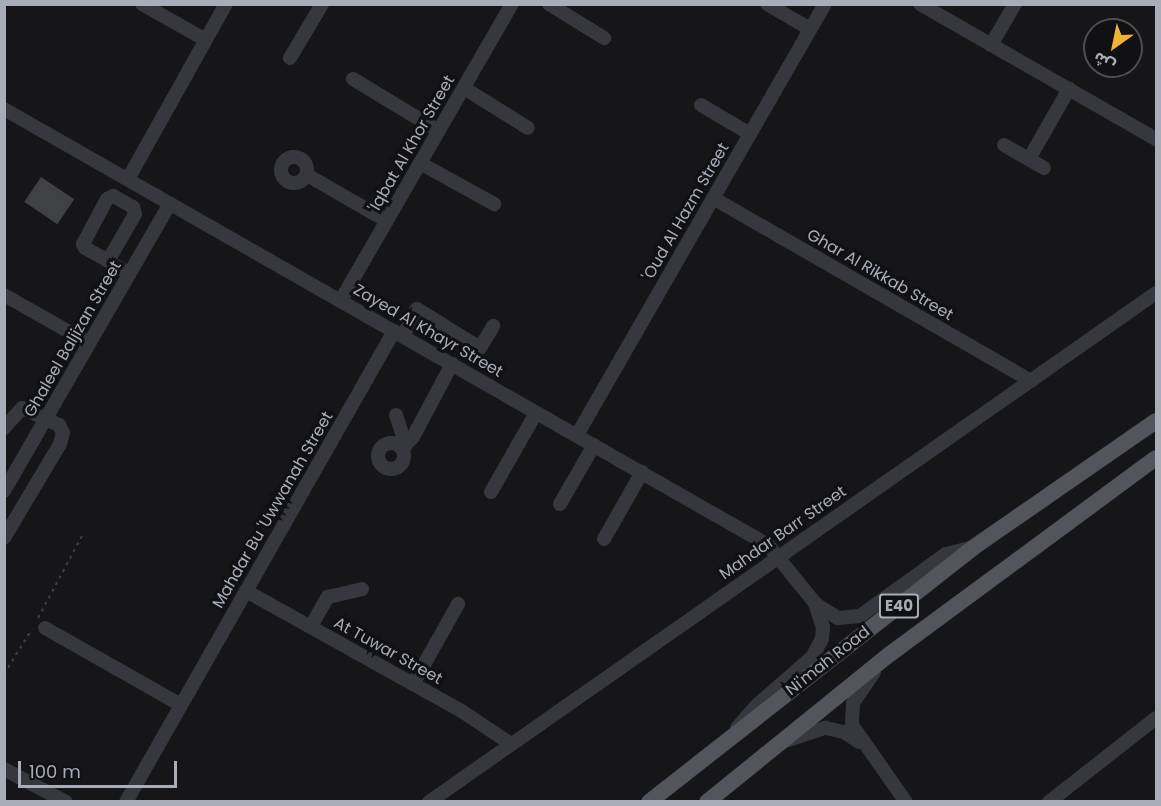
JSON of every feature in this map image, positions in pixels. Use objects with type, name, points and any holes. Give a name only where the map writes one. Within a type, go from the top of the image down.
[{"type":"main road","name":"Ni'mah Road","points":[[649,801],[974,547],[1156,421]]},
{"type":"main road","name":"Ni'mah Road","points":[[707,801],[890,654],[1156,458]]},
{"type":"street","points":[[141,4],[206,40]]},
{"type":"street","points":[[128,179],[226,4]]},
{"type":"street","points":[[290,58],[322,4]]},
{"type":"street","name":"'Iqbat Al Khor Street","points":[[341,300],[512,4]]},
{"type":"street","points":[[549,4],[604,38]]},
{"type":"street","points":[[767,4],[810,29]]},
{"type":"street","name":"'Oud Al Hazm Street","points":[[577,435],[825,4]]},
{"type":"street","points":[[991,45],[1015,4]]},
{"type":"street","points":[[920,5],[1156,139]]},
{"type":"street","points":[[353,79],[439,131]]},
{"type":"street","points":[[464,88],[528,128]]},
{"type":"street","points":[[1029,159],[1069,89]]},
{"type":"street","points":[[701,105],[750,134]]},
{"type":"street","name":"Zayed Al Khayr Street","points":[[4,109],[752,534],[779,555],[815,603]]},
{"type":"street","points":[[1004,145],[1044,168]]},
{"type":"street","points":[[420,163],[494,204]]},
{"type":"street","points":[[307,175],[387,221]]},
{"type":"street","points":[[108,261],[135,214],[133,207],[113,196],[107,199],[82,242],[85,248],[129,274]]},
{"type":"street","name":"Ghar Al Rikkab Street","points":[[713,198],[1031,381]]},
{"type":"street","name":"Ghaleel Baljizan Street","points":[[4,491],[170,202]]},
{"type":"street","name":"Mahdar Barr Street","points":[[429,801],[1156,293]]},
{"type":"street","points":[[4,295],[89,344]]},
{"type":"street","name":"Mahdar Bu 'Uwwanah Street","points":[[126,801],[246,591],[399,333],[417,309],[480,348],[493,326]]},
{"type":"street","points":[[396,415],[404,446],[452,364]]},
{"type":"street","points":[[4,428],[14,413],[22,408],[59,425],[63,438],[4,538]]},
{"type":"street","points":[[491,492],[536,413]]},
{"type":"street","points":[[560,504],[594,445]]},
{"type":"street","points":[[604,539],[642,472]]},
{"type":"street","points":[[815,603],[838,618],[860,616],[946,554],[974,547]]},
{"type":"street","points":[[311,626],[328,597],[362,589]]},
{"type":"street","name":"At Tuwar Street","points":[[246,591],[413,684],[512,744]]},
{"type":"street","points":[[733,735],[756,706],[819,648],[823,627],[815,603]]},
{"type":"street","points":[[413,684],[458,604]]},
{"type":"street","points":[[45,628],[181,705]]},
{"type":"street","points":[[890,654],[853,703],[852,725],[865,748],[906,801]]},
{"type":"street","points":[[1049,801],[1156,718]]},
{"type":"street","points":[[774,746],[826,728],[844,732],[865,748]]},
{"type":"street","points":[[4,769],[66,801]]},
{"type":"path","points":[[4,674],[82,536]]},
{"type":"building","points":[[41,177],[74,199],[57,224],[24,202]]}]
